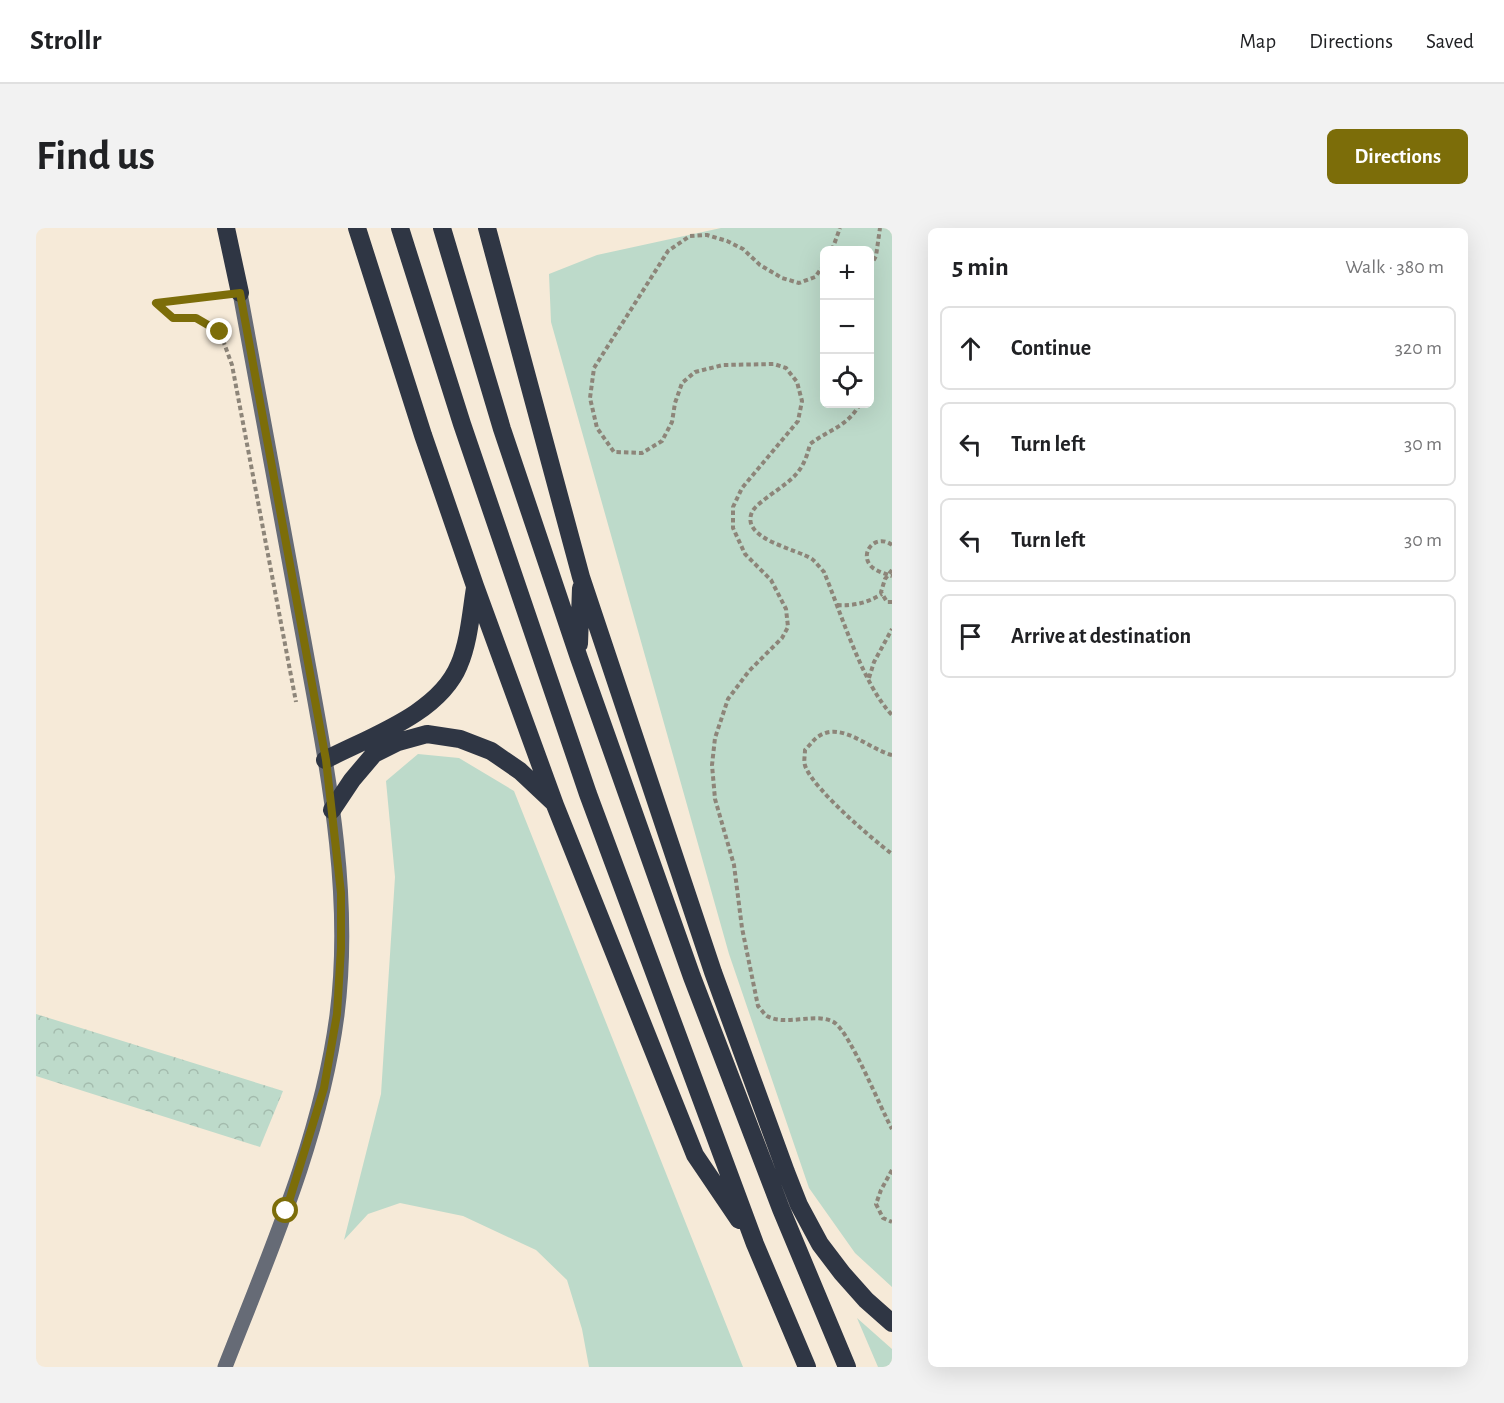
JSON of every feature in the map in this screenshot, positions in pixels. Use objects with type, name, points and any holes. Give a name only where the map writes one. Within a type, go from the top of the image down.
[{"type":"highway","points":[[226,228],[240,293]]},
{"type":"highway","points":[[357,228],[423,435],[555,805],[695,1155],[755,1244]]},
{"type":"highway","points":[[400,228],[462,424],[588,794],[755,1244],[807,1367]]},
{"type":"highway","points":[[442,228],[502,429],[579,658],[692,977],[781,1209],[847,1367]]},
{"type":"highway","points":[[487,228],[581,577],[713,972],[799,1206],[820,1244],[842,1273],[892,1323]]},
{"type":"highway","points":[[579,658],[581,577]]},
{"type":"highway","points":[[326,760],[420,711],[446,687],[460,664],[475,586]]},
{"type":"highway","points":[[332,810],[352,780],[374,754],[398,742],[428,734],[460,739],[491,751],[520,771],[555,805]]},
{"type":"main road","points":[[225,1367],[286,1211],[324,1088],[337,1014],[341,948],[341,893],[326,760],[240,293]]},
{"type":"path","points":[[833,246],[840,228]]},
{"type":"path","points":[[874,260],[880,228]]},
{"type":"path","points":[[820,270],[815,277],[799,283],[782,278],[760,265],[743,249],[727,241],[707,235],[690,236],[668,251],[594,368],[590,399],[597,428],[614,452],[642,453],[662,441],[672,422],[675,403],[682,383],[695,372],[723,364],[774,364],[786,368],[797,382],[802,401],[798,421],[742,488],[733,507],[733,528],[745,554],[771,580],[786,609],[788,627],[782,638],[749,671],[728,699],[714,738],[712,765],[715,799],[734,865],[742,928],[758,1006],[766,1016],[781,1020],[825,1020],[834,1023],[847,1036],[892,1129]]},
{"type":"path","points":[[240,293],[156,303],[173,318],[196,318],[220,332],[232,364],[298,714]]},
{"type":"path","points":[[858,408],[844,425],[824,433],[810,444],[806,461],[794,477],[764,500],[753,511],[751,520],[753,529],[768,540],[812,559],[824,572],[869,679],[881,704],[892,715]]},
{"type":"path","points":[[890,575],[874,568],[868,562],[866,553],[868,547],[874,542],[883,540],[892,545]]},
{"type":"path","points":[[892,570],[882,585],[882,594],[888,602],[892,602]]},
{"type":"path","points":[[837,605],[852,606],[882,594]]},
{"type":"path","points":[[869,679],[874,662],[892,629]]},
{"type":"path","points":[[892,755],[840,732],[830,732],[820,736],[805,750],[804,762],[807,771],[819,786],[871,837],[892,854]]},
{"type":"path","points":[[892,1170],[880,1190],[876,1204],[883,1218],[892,1222]]},
{"type":"green space","points":[[721,228],[892,228],[892,1287],[855,1253],[809,1188],[729,954],[551,322],[549,274],[597,255]]},
{"type":"green space","points":[[418,754],[459,758],[514,791],[743,1367],[589,1367],[582,1329],[567,1280],[536,1250],[463,1216],[400,1203],[368,1214],[344,1240],[381,1094],[395,877],[386,781]]},
{"type":"green space","points":[[36,1014],[283,1091],[260,1147],[36,1076]]},
{"type":"green space","points":[[857,1318],[892,1349],[892,1367],[878,1367]]},
{"type":"route","points":[[220,332],[196,318],[173,318],[156,303],[240,293],[326,760],[341,893],[341,948],[337,1014],[324,1088],[286,1211]]}]
